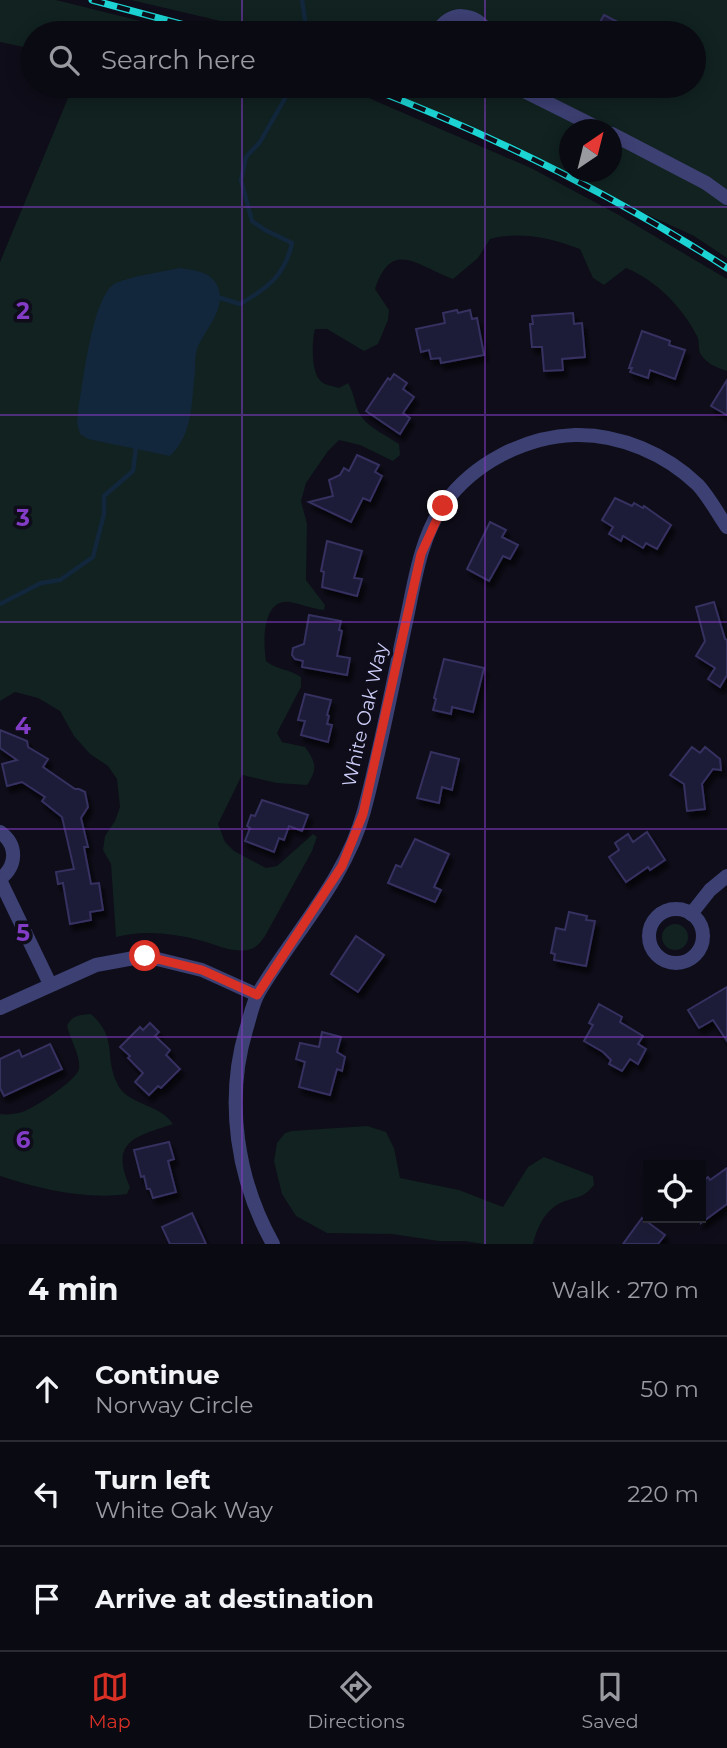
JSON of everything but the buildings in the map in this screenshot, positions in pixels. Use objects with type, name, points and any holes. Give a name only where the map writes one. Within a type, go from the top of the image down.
[{"type":"street","points":[[445,21],[465,15],[479,21]]},
{"type":"street","points":[[538,98],[580,119]]},
{"type":"street","points":[[622,140],[727,198]]},
{"type":"street","name":"White Oak Way","points":[[273,1244],[246,1181],[236,1128],[236,1081],[242,1042],[257,995],[342,866],[363,814],[421,554],[443,506],[477,470],[515,447],[556,436],[581,435],[618,439],[665,459],[699,486],[727,527]]},
{"type":"street","points":[[0,832],[8,839],[14,854],[10,869],[0,880],[50,984]]},
{"type":"street","points":[[691,914],[710,890],[727,876]]},
{"type":"street","points":[[0,1008],[96,965],[145,956],[202,970],[257,995]]},
{"type":"shaded area","points":[[0,0],[56,0],[141,21],[21,21],[21,46],[0,42]]},
{"type":"shaded area","points":[[131,0],[727,0],[727,258],[694,236],[576,182],[622,182],[622,119],[559,119],[559,174],[392,98],[706,98],[706,21],[220,21]]},
{"type":"shaded area","points":[[68,98],[369,98],[531,168],[619,215],[727,279],[727,371],[702,357],[697,336],[684,315],[648,280],[626,268],[604,285],[593,278],[580,249],[535,237],[490,239],[478,258],[453,279],[407,260],[389,264],[375,289],[389,310],[388,320],[378,344],[364,351],[327,329],[315,329],[313,362],[319,379],[339,388],[348,383],[361,416],[373,428],[399,444],[400,455],[393,461],[360,445],[339,440],[306,483],[301,501],[307,524],[306,580],[325,605],[324,610],[290,602],[281,603],[269,614],[265,643],[266,661],[301,677],[301,687],[277,733],[282,742],[305,747],[313,761],[313,774],[307,785],[277,783],[242,775],[218,824],[225,842],[234,851],[266,868],[277,866],[313,834],[317,837],[265,936],[256,947],[242,951],[168,934],[147,933],[116,937],[111,864],[103,850],[105,836],[120,807],[117,779],[108,766],[90,754],[74,736],[60,711],[38,698],[15,692],[0,701],[0,262]]},
{"type":"shaded area","points":[[675,924],[684,928],[688,937],[684,946],[675,950],[666,946],[662,937],[666,928]]},
{"type":"shaded area","points":[[91,1014],[105,1031],[113,1073],[121,1090],[160,1112],[173,1124],[137,1138],[124,1150],[124,1172],[130,1187],[127,1194],[95,1196],[63,1192],[0,1176],[0,1114],[28,1110],[71,1080],[79,1069],[67,1026],[80,1015]]},
{"type":"shaded area","points":[[367,1126],[386,1132],[394,1148],[400,1178],[459,1190],[503,1207],[528,1167],[544,1157],[593,1176],[594,1185],[584,1194],[553,1208],[540,1224],[533,1244],[483,1244],[392,1234],[327,1233],[296,1216],[282,1194],[274,1161],[277,1143],[285,1133],[292,1131]]},
{"type":"water","points":[[179,268],[201,272],[214,280],[220,301],[197,350],[190,416],[178,447],[170,456],[88,439],[80,434],[78,411],[86,362],[101,304],[116,283]]},
{"type":"waterway","points":[[302,0],[305,21]]},
{"type":"waterway","points":[[214,296],[240,304],[274,280],[289,254],[292,243],[252,221],[241,180],[246,157],[260,142],[285,98]]},
{"type":"waterway","points":[[0,604],[41,583],[60,580],[93,557],[104,514],[104,496],[133,471],[136,447]]},
{"type":"railway","points":[[92,0],[170,21]]},
{"type":"railway","points":[[395,98],[505,145],[596,191],[727,268]]},
{"type":"route","points":[[145,956],[202,970],[257,995],[342,866],[363,814],[421,554],[443,506]]}]
